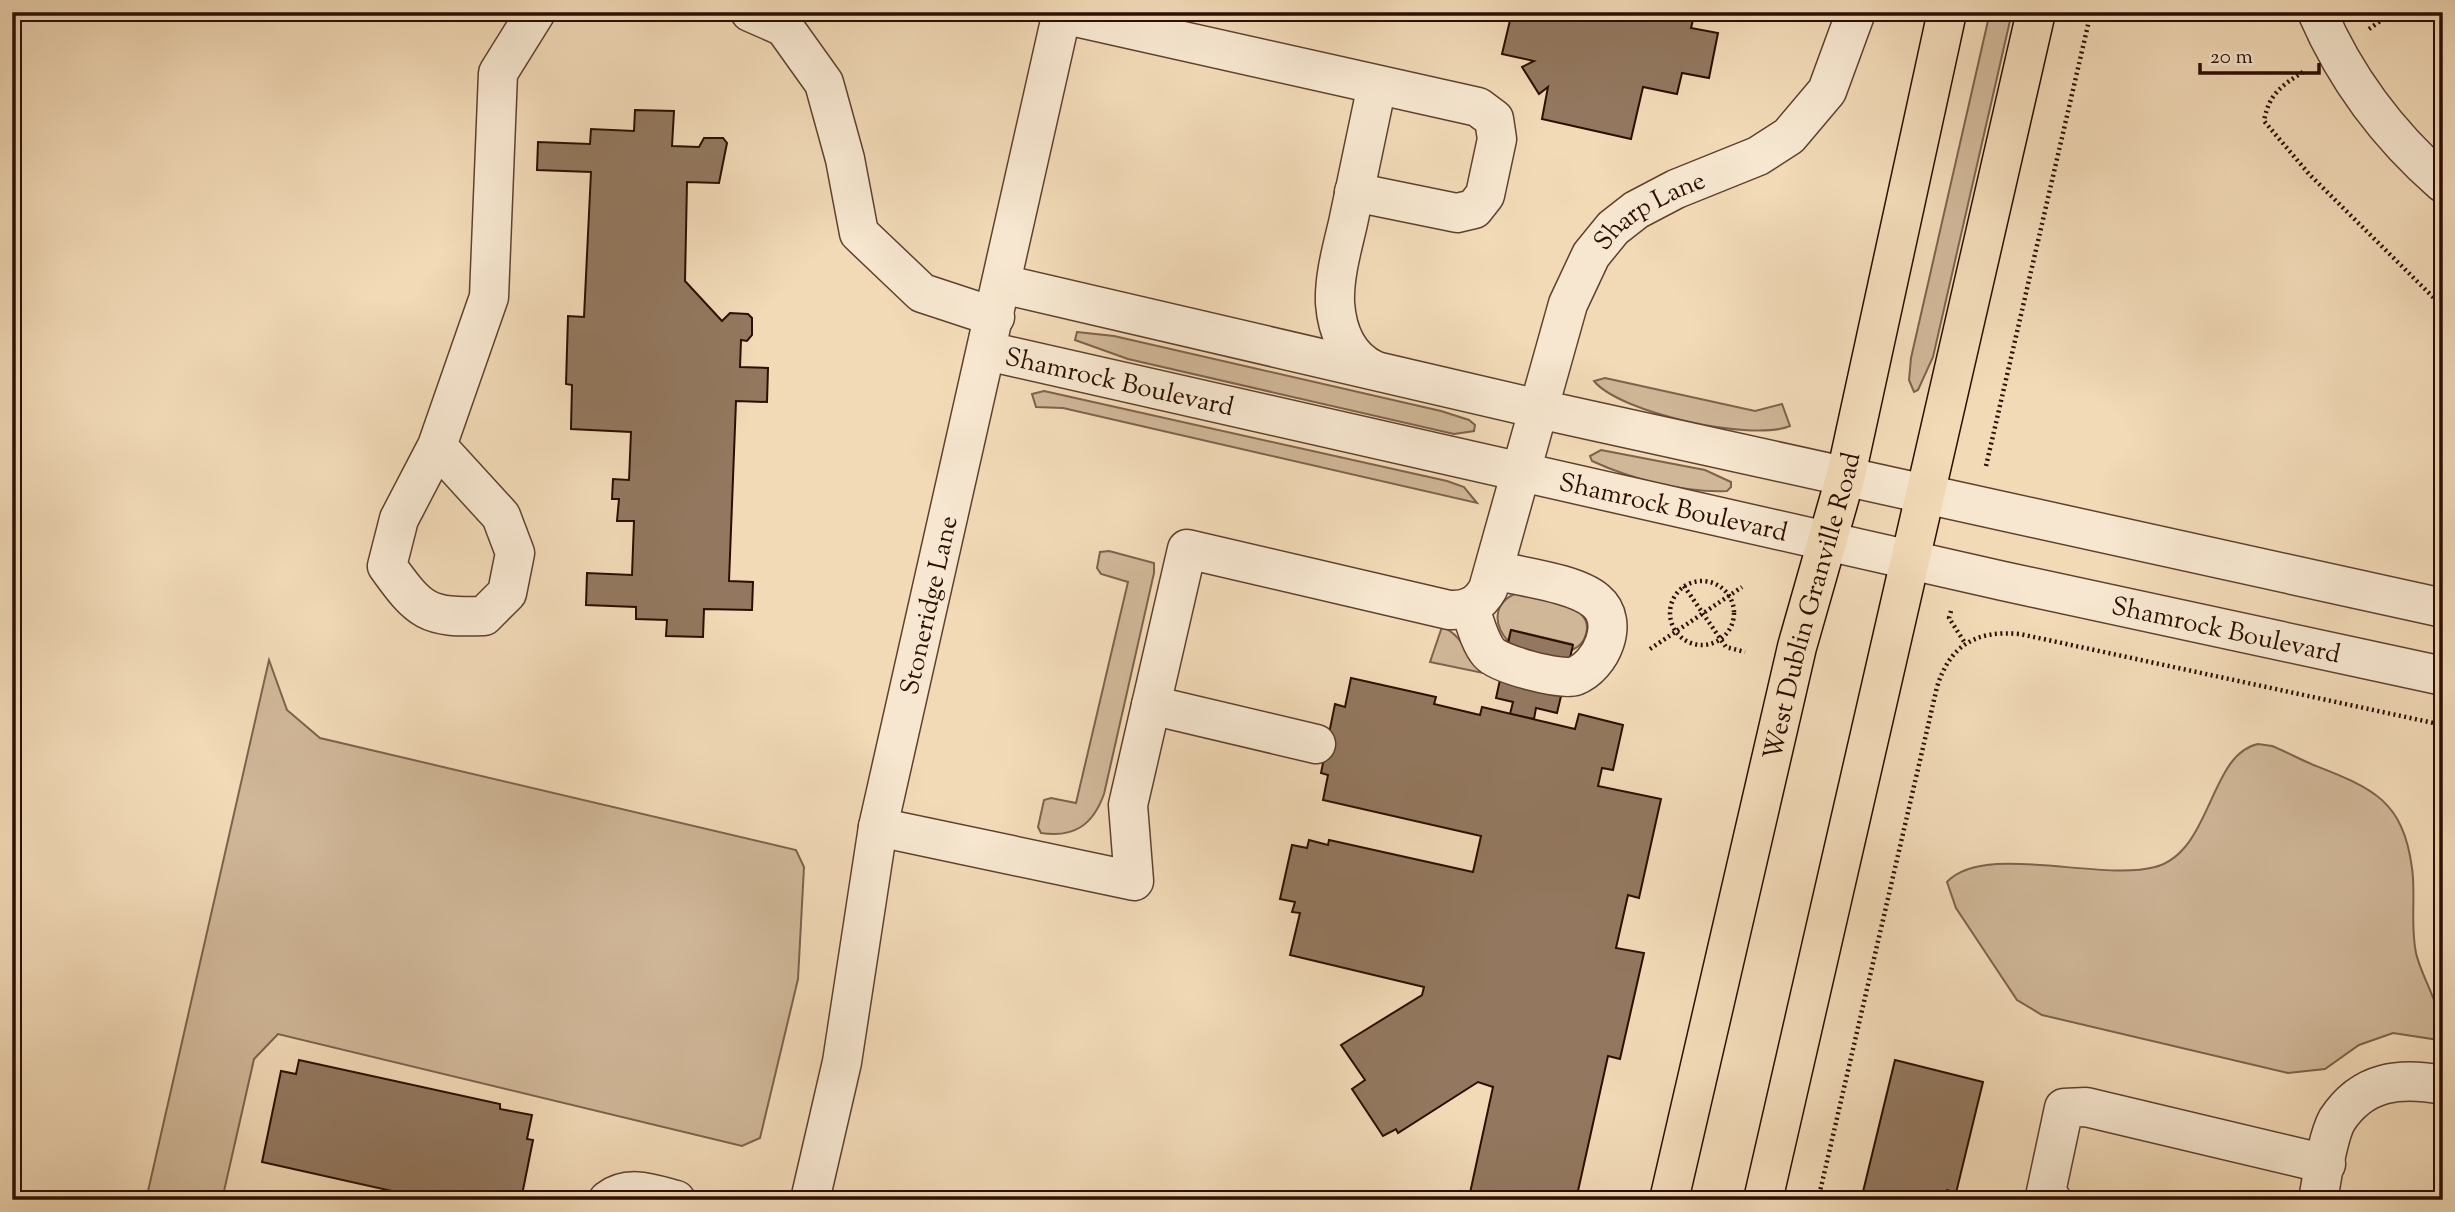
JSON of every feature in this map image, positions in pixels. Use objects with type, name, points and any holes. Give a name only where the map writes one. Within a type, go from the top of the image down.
[{"type":"main road","name":"West Dublin Granville Road","points":[[1669,1200],[1797,647],[1846,475],[1947,12]]},
{"type":"main road","points":[[1763,1200],[2036,12]]},
{"type":"street","points":[[437,446],[489,297],[498,73],[536,12]]},
{"type":"street","points":[[750,12],[784,27],[824,83],[845,159],[859,233],[922,293],[994,317],[1374,370],[1539,409],[2443,608]]},
{"type":"street","name":"Sharp Lane","points":[[1494,570],[1568,304],[1583,269],[1601,240],[1624,218],[1648,203],[1758,156],[1789,136],[1827,91],[1856,12]]},
{"type":"street","points":[[2317,12],[2335,51],[2374,110],[2423,166],[2443,183]]},
{"type":"street","points":[[1062,13],[1478,107],[1489,112],[1496,122],[1498,134],[1485,195],[1478,206],[1462,214],[1354,191]]},
{"type":"street","name":"Stoneridge Lane","points":[[810,1200],[842,1062],[878,827],[1062,13]]},
{"type":"street","points":[[1374,370],[1360,363],[1349,349],[1337,319],[1335,301],[1339,267],[1377,85]]},
{"type":"street","name":"Shamrock Boulevard","points":[[994,317],[1522,472],[2443,676]]},
{"type":"street","points":[[878,827],[1134,881],[1128,805],[1187,549],[1449,610],[1469,608],[1485,594],[1494,570],[1573,589],[1595,600],[1604,610],[1608,625],[1600,652],[1584,670],[1571,677],[1503,663],[1485,647],[1469,608]]},
{"type":"street","points":[[1151,705],[1316,744]]},
{"type":"street","points":[[2052,1200],[2046,1192],[2064,1108],[2086,1107],[2322,1182],[2336,1121],[2365,1090],[2409,1079],[2443,1085]]},
{"type":"street","points":[[608,1200],[624,1192],[636,1191],[676,1200]]},
{"type":"path","points":[[1991,456],[2091,12]]},
{"type":"path","points":[[2393,12],[2276,89],[2267,103],[2264,121],[2309,174],[2443,307]]},
{"type":"path","points":[[1693,582],[1713,583],[1729,596],[1734,618],[1731,628],[1721,640],[1704,646],[1693,645],[1675,632],[1670,623],[1671,602],[1684,586],[1693,582]]},
{"type":"path","points":[[1684,586],[1726,647],[1745,652]]},
{"type":"path","points":[[1650,649],[1742,587]]},
{"type":"path","points":[[1949,618],[1965,643]]},
{"type":"path","points":[[1818,1200],[1937,687],[1947,661],[1965,643],[1988,635],[2020,634],[2443,725]]},
{"type":"shaded area","points":[[1990,12],[2012,12],[1933,357],[1918,390],[1914,392],[1909,380],[1911,358]]},
{"type":"shaded area","points":[[1077,332],[1114,336],[1441,411],[1469,420],[1475,425],[1474,431],[1454,434],[1128,359],[1075,340]]},
{"type":"shaded area","points":[[1605,378],[1755,411],[1782,404],[1790,426],[1772,430],[1747,430],[1688,422],[1657,414],[1608,393],[1594,381]]},
{"type":"shaded area","points":[[1044,391],[1447,481],[1464,487],[1477,503],[1063,408],[1036,407],[1032,394]]},
{"type":"shaded area","points":[[1601,450],[1705,470],[1731,482],[1731,487],[1727,491],[1693,490],[1641,479],[1592,461],[1590,456]]},
{"type":"shaded area","points":[[1109,551],[1154,563],[1154,573],[1104,794],[1094,814],[1081,827],[1063,833],[1041,833],[1038,827],[1044,800],[1051,798],[1076,803],[1128,582],[1101,574],[1097,568],[1100,552]]},
{"type":"shaded area","points":[[1517,593],[1550,599],[1574,608],[1582,615],[1586,624],[1583,642],[1572,650],[1572,644],[1511,630],[1508,641],[1499,627],[1498,614],[1504,602]]},
{"type":"shaded area","points":[[1442,627],[1460,640],[1483,673],[1430,662]]},
{"type":"shaded area","points":[[269,660],[287,710],[320,738],[796,850],[804,867],[798,979],[760,1138],[742,1146],[278,1034],[254,1059],[222,1200],[146,1200]]},
{"type":"shaded area","points":[[2258,744],[2272,746],[2369,790],[2382,800],[2401,826],[2412,868],[2414,942],[2419,964],[2439,1017],[2439,1040],[2393,1033],[2359,1045],[2325,1069],[2288,1073],[2042,1015],[2017,1000],[1956,908],[1947,882],[1964,870],[1987,865],[2044,865],[2104,870],[2155,867],[2174,858],[2188,843],[2229,765],[2242,752]]},
{"type":"building","points":[[1512,12],[1695,12],[1691,28],[1718,33],[1709,78],[1682,73],[1677,94],[1643,87],[1631,139],[1542,119],[1548,87],[1539,94],[1522,67],[1534,61],[1502,54]]},
{"type":"building","points":[[635,110],[674,111],[672,146],[699,147],[704,138],[723,138],[727,143],[719,183],[687,182],[685,281],[722,321],[730,313],[748,314],[752,318],[752,335],[747,341],[741,340],[740,367],[768,368],[767,402],[736,401],[729,581],[753,582],[752,610],[704,609],[703,637],[666,636],[667,620],[636,619],[636,607],[586,605],[587,573],[632,575],[634,521],[617,521],[619,499],[612,499],[613,479],[629,480],[631,432],[571,429],[572,385],[566,384],[568,316],[584,317],[591,172],[537,170],[538,142],[590,144],[591,129],[634,131]]},
{"type":"building","points":[[1511,630],[1573,645],[1557,713],[1536,708],[1534,719],[1510,714],[1513,702],[1496,698]]},
{"type":"building","points":[[1351,678],[1436,697],[1434,704],[1480,715],[1482,707],[1575,729],[1579,714],[1623,725],[1613,770],[1602,768],[1598,786],[1661,799],[1639,898],[1628,895],[1616,948],[1644,953],[1620,1059],[1608,1056],[1576,1200],[1460,1200],[1461,1191],[1470,1193],[1493,1087],[1478,1082],[1398,1133],[1396,1129],[1383,1136],[1352,1089],[1365,1080],[1341,1045],[1422,995],[1424,987],[1290,955],[1300,913],[1292,912],[1295,902],[1280,899],[1292,845],[1307,848],[1309,840],[1328,845],[1329,840],[1473,872],[1481,836],[1323,800],[1328,775],[1321,773],[1335,704],[1345,707]]},
{"type":"building","points":[[299,1060],[500,1104],[500,1109],[532,1115],[527,1139],[533,1140],[521,1200],[390,1200],[392,1191],[262,1162],[281,1071],[296,1074]]},
{"type":"building","points":[[1895,1060],[1983,1082],[1956,1193],[1947,1190],[1944,1200],[1861,1200]]}]
